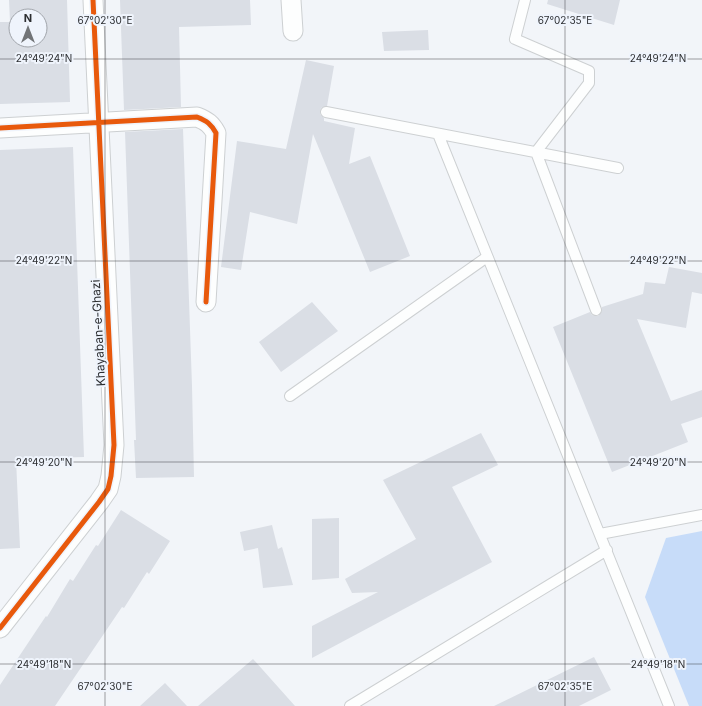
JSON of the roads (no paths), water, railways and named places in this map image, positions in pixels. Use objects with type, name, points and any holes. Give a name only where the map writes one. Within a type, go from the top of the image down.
[{"type":"street","name":"Khayaban-e-Ghazi","points":[[0,628],[99,502],[108,489],[111,476],[114,445],[93,0]]},
{"type":"street","points":[[291,0],[293,32]]},
{"type":"street","points":[[0,128],[197,117],[206,120],[216,133],[206,302]]},
{"type":"lane","points":[[525,0],[515,40],[589,71],[589,83],[536,152]]},
{"type":"lane","points":[[326,112],[618,168]]},
{"type":"lane","points":[[438,134],[669,706]]},
{"type":"lane","points":[[536,152],[596,310]]},
{"type":"lane","points":[[290,396],[487,257]]},
{"type":"lane","points":[[600,534],[702,514]]},
{"type":"lane","points":[[350,706],[607,550]]}]
